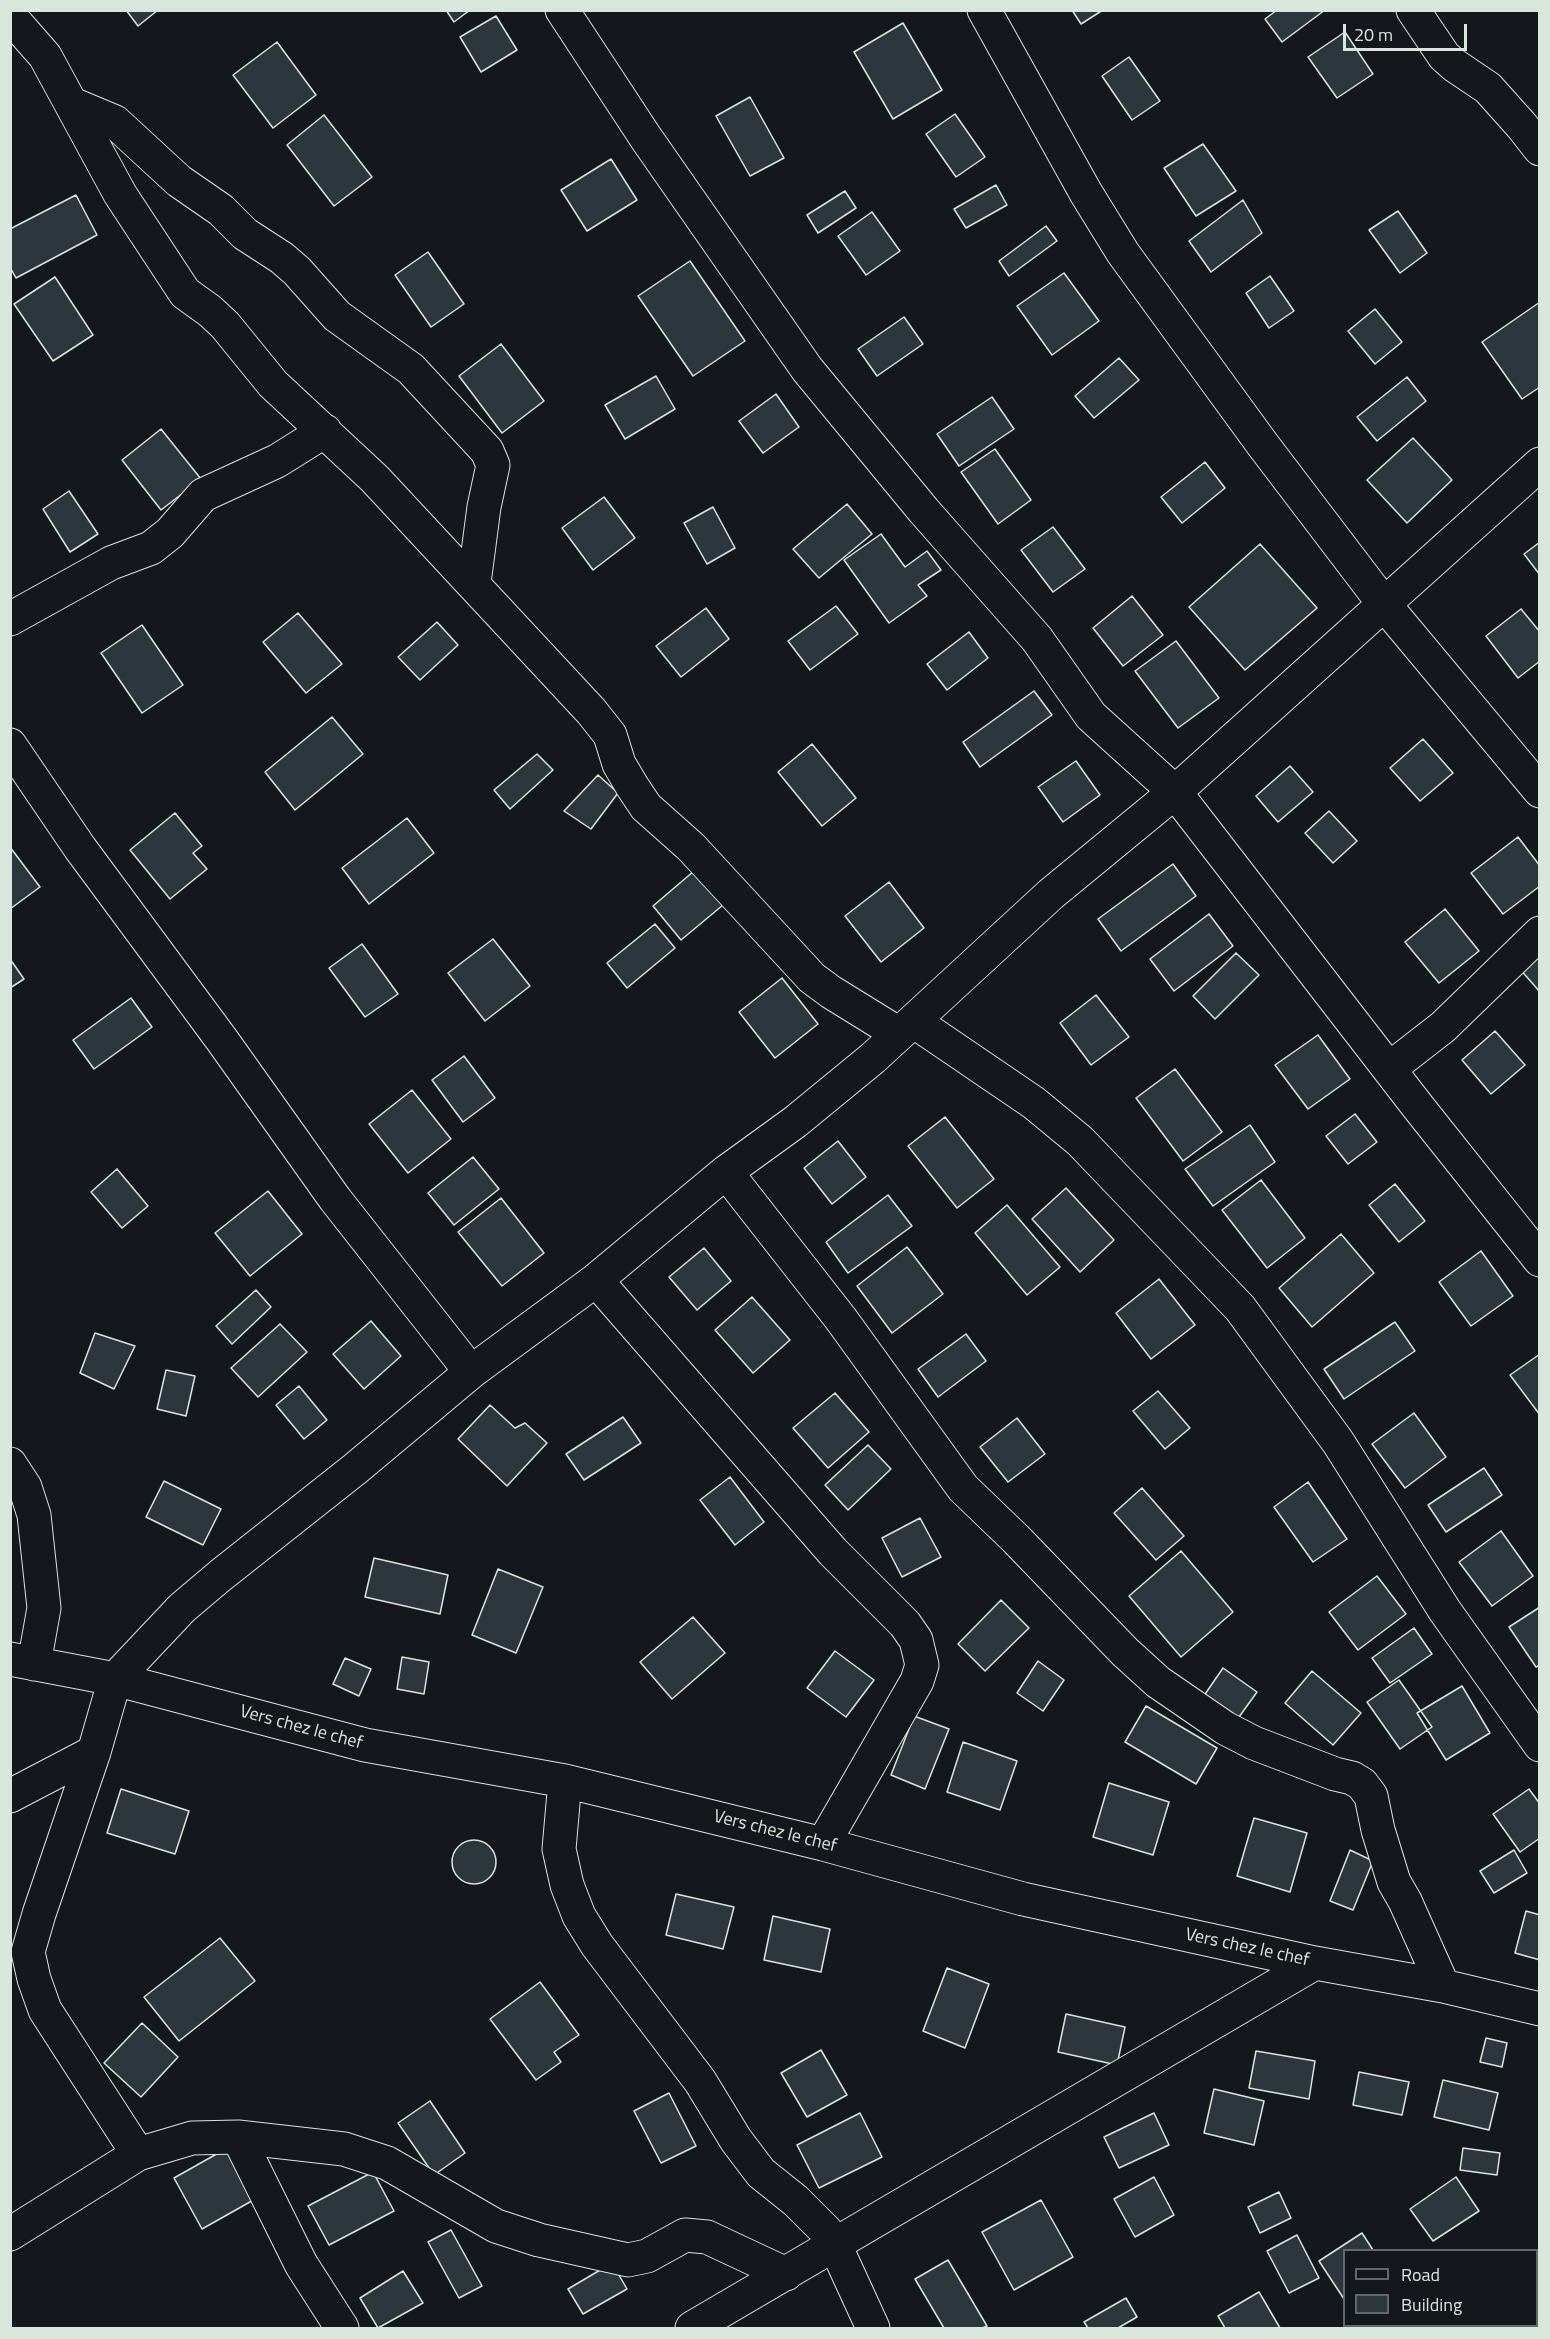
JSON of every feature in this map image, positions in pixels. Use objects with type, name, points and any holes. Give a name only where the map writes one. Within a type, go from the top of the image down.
[{"type":"street","points":[[562,10],[646,138],[807,369],[924,511],[1038,639],[1091,716],[1175,792],[1539,1260]]},
{"type":"street","points":[[984,10],[1086,193],[1123,253],[1263,445],[1384,604],[1539,791]]},
{"type":"street","points":[[1413,10],[1444,56],[1488,88],[1539,149]]},
{"type":"street","points":[[10,16],[45,56],[120,194],[177,284],[225,325],[273,384],[375,479],[591,711],[610,735],[619,764],[646,807],[691,848],[812,978],[831,992],[907,1028],[1034,1104],[1080,1141],[1240,1308],[1338,1442],[1445,1611],[1539,1745]]},
{"type":"street","points":[[72,104],[116,122],[179,181],[221,210],[245,234],[290,264],[337,316],[411,369],[487,451],[493,465],[484,507],[474,584]]},
{"type":"street","points":[[10,619],[111,563],[151,549],[170,533],[203,495],[277,461],[325,431]]},
{"type":"street","points":[[138,2154],[45,2010],[34,1979],[28,1952],[94,1752],[115,1679],[182,1608],[221,1575],[355,1469],[471,1372],[596,1280],[726,1172],[795,1122],[907,1028],[1051,894],[1175,792],[1539,464]]},
{"type":"street","points":[[10,745],[80,848],[222,1040],[334,1199],[471,1372]]},
{"type":"street","points":[[1389,1069],[1443,1027],[1539,933]]},
{"type":"street","points":[[726,1172],[842,1319],[963,1488],[1016,1539],[1125,1652],[1158,1682],[1225,1728],[1254,1743],[1335,1774],[1352,1778],[1362,1784],[1371,1796],[1378,1830],[1394,1882],[1405,1901],[1443,1986]]},
{"type":"street","points":[[596,1280],[833,1552],[905,1623],[916,1640],[922,1665],[917,1681],[823,1844]]},
{"type":"street","points":[[10,1464],[25,1487],[34,1515],[44,1608],[22,1661]]},
{"type":"street","name":"Vers chez le chef","points":[[22,1661],[115,1679],[364,1745],[565,1781],[823,1844],[1023,1899],[1315,1964],[1443,1986],[1539,2009]]},
{"type":"street","points":[[10,1796],[94,1752]]},
{"type":"street","points":[[565,1781],[559,1849],[567,1885],[579,1917],[597,1946],[700,2081],[748,2157],[761,2173],[796,2201],[826,2231],[835,2245],[873,2328]]},
{"type":"street","points":[[692,2328],[1315,1964]]},
{"type":"street","points":[[238,2137],[301,2265],[342,2328]]},
{"type":"street","points":[[10,2234],[138,2154],[192,2138],[238,2137],[344,2149],[387,2163],[496,2226],[539,2240],[628,2259],[646,2256],[685,2235],[707,2237],[786,2274]]},
{"type":"building","points":[[126,10],[158,10],[138,26]]},
{"type":"building","points":[[446,10],[470,10],[454,22]]},
{"type":"building","points":[[1072,10],[1103,10],[1081,24]]},
{"type":"building","points":[[1277,10],[1325,10],[1282,42],[1265,19]]},
{"type":"building","points":[[496,16],[517,50],[481,72],[460,37]]},
{"type":"building","points":[[903,23],[942,90],[893,119],[854,52]]},
{"type":"building","points":[[1345,32],[1373,74],[1337,98],[1308,57]]},
{"type":"building","points":[[277,42],[316,95],[273,128],[233,75]]},
{"type":"building","points":[[1129,57],[1160,101],[1132,120],[1102,76]]},
{"type":"building","points":[[750,97],[784,158],[750,176],[716,116]]},
{"type":"building","points":[[955,114],[985,157],[956,177],[926,134]]},
{"type":"building","points":[[324,115],[372,177],[334,206],[287,145]]},
{"type":"building","points":[[1203,144],[1236,191],[1196,216],[1164,168]]},
{"type":"building","points":[[611,159],[637,200],[587,231],[561,190]]},
{"type":"building","points":[[996,185],[1007,205],[966,228],[954,209]]},
{"type":"building","points":[[845,191],[856,208],[818,233],[807,215]]},
{"type":"building","points":[[76,195],[97,235],[16,278],[10,267],[10,229]]},
{"type":"building","points":[[1243,200],[1262,233],[1211,272],[1189,241]]},
{"type":"building","points":[[1398,211],[1427,253],[1400,273],[1369,230]]},
{"type":"building","points":[[872,212],[900,251],[866,275],[838,236]]},
{"type":"building","points":[[1046,226],[1057,241],[1009,276],[999,261]]},
{"type":"building","points":[[428,252],[464,304],[431,327],[395,275]]},
{"type":"building","points":[[690,261],[745,341],[693,376],[638,296]]},
{"type":"building","points":[[1064,273],[1099,321],[1052,355],[1017,306]]},
{"type":"building","points":[[1270,276],[1294,311],[1269,328],[1246,293]]},
{"type":"building","points":[[55,277],[93,335],[53,361],[14,304]]},
{"type":"building","points":[[1540,302],[1540,387],[1522,399],[1482,342]]},
{"type":"building","points":[[1375,309],[1402,342],[1375,364],[1348,331]]},
{"type":"building","points":[[904,317],[923,344],[877,376],[858,349]]},
{"type":"building","points":[[501,344],[544,401],[502,433],[459,376]]},
{"type":"building","points":[[1119,358],[1139,380],[1094,418],[1075,396]]},
{"type":"building","points":[[656,376],[675,409],[625,439],[605,405]]},
{"type":"building","points":[[1407,377],[1426,401],[1377,441],[1357,417]]},
{"type":"building","points":[[776,394],[799,427],[763,453],[739,421]]},
{"type":"building","points":[[992,397],[1014,429],[959,466],[937,434]]},
{"type":"building","points":[[161,429],[201,479],[161,510],[122,460]]},
{"type":"building","points":[[1413,438],[1452,480],[1407,523],[1367,480]]},
{"type":"building","points":[[995,449],[1031,500],[998,524],[961,472]]},
{"type":"building","points":[[1205,462],[1225,488],[1182,523],[1161,497]]},
{"type":"building","points":[[69,491],[98,534],[70,552],[43,509]]},
{"type":"building","points":[[604,497],[635,538],[593,570],[562,528]]},
{"type":"building","points":[[847,504],[872,534],[819,578],[793,549]]},
{"type":"building","points":[[713,507],[735,548],[707,564],[684,523]]},
{"type":"building","points":[[1053,527],[1085,569],[1053,592],[1021,550]]},
{"type":"building","points":[[881,534],[905,567],[927,551],[941,570],[918,585],[927,596],[889,623],[844,560]]},
{"type":"building","points":[[1540,542],[1540,575],[1524,554]]},
{"type":"building","points":[[1260,544],[1317,608],[1245,670],[1189,607]]},
{"type":"building","points":[[1132,596],[1163,635],[1123,666],[1093,628]]},
{"type":"building","points":[[836,606],[858,634],[810,670],[788,641]]},
{"type":"building","points":[[706,608],[729,639],[681,677],[656,646]]},
{"type":"building","points":[[1521,609],[1540,632],[1540,661],[1518,678],[1486,636]]},
{"type":"building","points":[[298,613],[342,664],[306,693],[263,642]]},
{"type":"building","points":[[437,622],[458,645],[420,680],[398,657]]},
{"type":"building","points":[[142,625],[183,685],[142,713],[101,653]]},
{"type":"building","points":[[969,632],[988,658],[947,690],[927,664]]},
{"type":"building","points":[[1176,641],[1219,698],[1178,728],[1135,671]]},
{"type":"building","points":[[1034,691],[1052,715],[980,767],[963,742]]},
{"type":"building","points":[[332,717],[363,754],[295,810],[265,772]]},
{"type":"building","points":[[1423,739],[1453,773],[1420,801],[1390,768]]},
{"type":"building","points":[[812,744],[856,798],[822,826],[778,772]]},
{"type":"building","points":[[537,754],[553,770],[510,809],[494,790]]},
{"type":"building","points":[[1076,761],[1100,795],[1063,822],[1038,787]]},
{"type":"building","points":[[1290,766],[1313,792],[1278,822],[1256,796]]},
{"type":"building","points":[[598,775],[618,793],[591,829],[564,811]]},
{"type":"building","points":[[1329,811],[1357,841],[1333,863],[1305,833]]},
{"type":"building","points":[[175,813],[202,846],[193,853],[207,869],[170,899],[130,850]]},
{"type":"building","points":[[407,818],[434,853],[369,904],[342,868]]},
{"type":"building","points":[[1518,837],[1540,866],[1540,886],[1503,914],[1471,873]]},
{"type":"building","points":[[10,847],[40,887],[10,909]]},
{"type":"building","points":[[1173,864],[1196,896],[1121,951],[1098,919]]},
{"type":"building","points":[[694,871],[723,905],[681,940],[653,906]]},
{"type":"building","points":[[889,882],[924,928],[881,962],[845,916]]},
{"type":"building","points":[[1445,909],[1479,951],[1439,983],[1405,942]]},
{"type":"building","points":[[1209,914],[1233,946],[1174,991],[1150,959]]},
{"type":"building","points":[[655,924],[675,948],[627,988],[607,963]]},
{"type":"building","points":[[493,939],[530,986],[485,1021],[448,973]]},
{"type":"building","points":[[362,944],[398,994],[365,1017],[329,968]]},
{"type":"building","points":[[1540,950],[1540,992],[1519,968]]},
{"type":"building","points":[[1236,953],[1259,975],[1215,1019],[1193,996]]},
{"type":"building","points":[[10,959],[24,979],[10,988]]},
{"type":"building","points":[[782,978],[818,1024],[775,1058],[739,1012]]},
{"type":"building","points":[[1096,995],[1129,1037],[1091,1065],[1060,1023]]},
{"type":"building","points":[[131,998],[152,1027],[94,1069],[73,1040]]},
{"type":"building","points":[[1495,1031],[1525,1065],[1491,1094],[1462,1060]]},
{"type":"building","points":[[1318,1035],[1350,1079],[1308,1109],[1275,1065]]},
{"type":"building","points":[[464,1056],[495,1098],[463,1122],[432,1080]]},
{"type":"building","points":[[1175,1069],[1222,1132],[1183,1161],[1136,1098]]},
{"type":"building","points":[[412,1090],[451,1139],[408,1173],[369,1124]]},
{"type":"building","points":[[1355,1114],[1377,1142],[1348,1164],[1326,1136]]},
{"type":"building","points":[[945,1117],[994,1179],[957,1208],[908,1146]]},
{"type":"building","points":[[1250,1125],[1275,1162],[1213,1206],[1185,1169]]},
{"type":"building","points":[[838,1141],[866,1177],[832,1204],[804,1168]]},
{"type":"building","points":[[473,1157],[499,1189],[454,1225],[428,1193]]},
{"type":"building","points":[[117,1169],[148,1206],[122,1228],[91,1192]]},
{"type":"building","points":[[1261,1180],[1305,1238],[1267,1268],[1222,1210]]},
{"type":"building","points":[[1395,1184],[1425,1221],[1399,1242],[1369,1205]]},
{"type":"building","points":[[1066,1188],[1114,1240],[1080,1272],[1032,1219]]},
{"type":"building","points":[[268,1191],[302,1234],[250,1276],[215,1233]]},
{"type":"building","points":[[888,1195],[912,1226],[848,1273],[826,1242]]},
{"type":"building","points":[[501,1198],[544,1253],[502,1286],[458,1232]]},
{"type":"building","points":[[1007,1205],[1060,1267],[1027,1295],[975,1233]]},
{"type":"building","points":[[1341,1234],[1374,1273],[1312,1327],[1279,1288]]},
{"type":"building","points":[[907,1247],[943,1294],[892,1333],[857,1286]]},
{"type":"building","points":[[704,1248],[731,1281],[697,1310],[669,1277]]},
{"type":"building","points":[[1481,1251],[1513,1296],[1471,1326],[1439,1282]]},
{"type":"building","points":[[1159,1279],[1195,1325],[1151,1359],[1116,1313]]},
{"type":"building","points":[[256,1290],[271,1307],[232,1344],[216,1326]]},
{"type":"building","points":[[752,1297],[790,1340],[753,1373],[715,1330]]},
{"type":"building","points":[[371,1321],[401,1356],[364,1389],[333,1354]]},
{"type":"building","points":[[1395,1322],[1415,1351],[1344,1399],[1324,1369]]},
{"type":"building","points":[[280,1324],[307,1352],[258,1397],[231,1368]]},
{"type":"building","points":[[95,1333],[135,1346],[114,1389],[80,1373]]},
{"type":"building","points":[[966,1334],[986,1361],[938,1397],[918,1369]]},
{"type":"building","points":[[1540,1354],[1540,1415],[1510,1375]]},
{"type":"building","points":[[166,1370],[195,1376],[186,1416],[157,1409]]},
{"type":"building","points":[[299,1386],[327,1420],[304,1439],[276,1405]]},
{"type":"building","points":[[1158,1391],[1190,1428],[1165,1449],[1133,1411]]},
{"type":"building","points":[[835,1393],[869,1432],[828,1468],[793,1428]]},
{"type":"building","points":[[490,1405],[515,1428],[525,1423],[547,1443],[507,1486],[458,1439]]},
{"type":"building","points":[[1414,1413],[1446,1457],[1405,1488],[1372,1444]]},
{"type":"building","points":[[623,1417],[641,1443],[584,1480],[566,1454]]},
{"type":"building","points":[[1017,1418],[1045,1454],[1008,1482],[980,1447]]},
{"type":"building","points":[[868,1445],[891,1469],[848,1510],[825,1485]]},
{"type":"building","points":[[1484,1468],[1502,1495],[1446,1532],[1428,1505]]},
{"type":"building","points":[[730,1477],[764,1522],[735,1545],[700,1500]]},
{"type":"building","points":[[164,1481],[221,1509],[203,1545],[146,1517]]},
{"type":"building","points":[[1308,1482],[1347,1539],[1313,1562],[1274,1507]]},
{"type":"building","points":[[1142,1488],[1184,1536],[1156,1560],[1114,1513]]},
{"type":"building","points":[[920,1518],[941,1557],[902,1577],[882,1538]]},
{"type":"building","points":[[1501,1531],[1533,1576],[1492,1606],[1459,1562]]},
{"type":"building","points":[[1181,1551],[1233,1612],[1181,1657],[1129,1596]]},
{"type":"building","points":[[374,1558],[448,1575],[440,1614],[365,1597]]},
{"type":"building","points":[[498,1569],[543,1587],[516,1653],[472,1635]]},
{"type":"building","points":[[1377,1576],[1406,1614],[1358,1650],[1329,1612]]},
{"type":"building","points":[[1001,1600],[1029,1628],[985,1671],[958,1644]]},
{"type":"building","points":[[1540,1607],[1540,1665],[1536,1667],[1509,1627]]},
{"type":"building","points":[[693,1617],[725,1653],[672,1699],[640,1662]]},
{"type":"building","points":[[1414,1628],[1432,1654],[1390,1683],[1372,1658]]},
{"type":"building","points":[[835,1651],[874,1680],[846,1717],[807,1688]]},
{"type":"building","points":[[402,1657],[429,1662],[424,1694],[397,1689]]},
{"type":"building","points":[[345,1658],[371,1669],[359,1696],[333,1684]]},
{"type":"building","points":[[1038,1661],[1064,1680],[1043,1711],[1017,1693]]},
{"type":"building","points":[[1223,1668],[1257,1692],[1234,1724],[1201,1700]]},
{"type":"building","points":[[1312,1671],[1361,1713],[1333,1745],[1285,1703]]},
{"type":"building","points":[[1399,1680],[1432,1727],[1400,1749],[1367,1702]]},
{"type":"building","points":[[1462,1686],[1490,1733],[1446,1760],[1417,1713]]},
{"type":"building","points":[[1146,1706],[1217,1748],[1196,1784],[1125,1742]]},
{"type":"building","points":[[914,1716],[949,1729],[925,1789],[891,1775]]},
{"type":"building","points":[[963,1742],[1017,1761],[1000,1810],[947,1792]]},
{"type":"building","points":[[1109,1783],[1169,1802],[1153,1855],[1093,1837]]},
{"type":"building","points":[[121,1789],[189,1811],[175,1854],[107,1833]]},
{"type":"building","points":[[1529,1789],[1540,1804],[1540,1838],[1520,1852],[1493,1814]]},
{"type":"building","points":[[1254,1818],[1307,1833],[1290,1892],[1237,1876]]},
{"type":"building","points":[[474,1840],[490,1846],[496,1862],[490,1878],[474,1884],[458,1878],[452,1862],[458,1846]]},
{"type":"building","points":[[1350,1850],[1373,1861],[1353,1910],[1330,1901]]},
{"type":"building","points":[[1514,1850],[1527,1873],[1494,1893],[1480,1871]]},
{"type":"building","points":[[676,1894],[734,1907],[723,1949],[666,1935]]},
{"type":"building","points":[[1526,1911],[1540,1915],[1540,1960],[1515,1953]]},
{"type":"building","points":[[773,1916],[830,1929],[821,1972],[764,1960]]},
{"type":"building","points":[[220,1938],[255,1981],[179,2041],[144,1997]]},
{"type":"building","points":[[947,1968],[989,1984],[965,2048],[923,2031]]},
{"type":"building","points":[[540,1982],[579,2035],[554,2052],[561,2062],[536,2080],[490,2019]]},
{"type":"building","points":[[1066,2014],[1125,2027],[1117,2065],[1058,2052]]},
{"type":"building","points":[[142,2023],[178,2057],[141,2097],[104,2063]]},
{"type":"building","points":[[1486,2038],[1507,2043],[1502,2067],[1480,2062]]},
{"type":"building","points":[[821,2050],[847,2095],[807,2117],[781,2073]]},
{"type":"building","points":[[1256,2051],[1315,2061],[1309,2099],[1249,2088]]},
{"type":"building","points":[[1359,2072],[1409,2082],[1402,2115],[1353,2105]]},
{"type":"building","points":[[1443,2080],[1498,2093],[1489,2130],[1434,2117]]},
{"type":"building","points":[[1214,2089],[1264,2101],[1254,2145],[1204,2133]]},
{"type":"building","points":[[669,2093],[696,2146],[661,2163],[634,2111]]},
{"type":"building","points":[[430,2101],[465,2153],[434,2175],[398,2123]]},
{"type":"building","points":[[860,2113],[882,2157],[819,2188],[797,2145]]},
{"type":"building","points":[[1154,2113],[1169,2145],[1119,2168],[1104,2137]]},
{"type":"building","points":[[229,2147],[257,2198],[202,2229],[174,2178]]},
{"type":"building","points":[[1463,2148],[1500,2153],[1497,2175],[1460,2170]]},
{"type":"building","points":[[373,2172],[394,2211],[329,2245],[308,2206]]},
{"type":"building","points":[[1154,2177],[1174,2215],[1135,2237],[1114,2199]]},
{"type":"building","points":[[1456,2177],[1479,2211],[1433,2241],[1410,2209]]},
{"type":"building","points":[[1279,2192],[1291,2218],[1260,2233],[1248,2207]]},
{"type":"building","points":[[1041,2200],[1073,2257],[1014,2290],[982,2232]]},
{"type":"building","points":[[451,2230],[482,2286],[459,2298],[428,2242]]},
{"type":"building","points":[[1362,2233],[1372,2249],[1343,2249],[1343,2297],[1319,2261]]},
{"type":"building","points":[[1297,2235],[1319,2278],[1289,2293],[1267,2251]]},
{"type":"building","points":[[948,2260],[987,2326],[944,2328],[915,2279]]},
{"type":"building","points":[[612,2263],[627,2289],[583,2314],[568,2289]]},
{"type":"building","points":[[403,2271],[423,2303],[378,2328],[360,2298]]},
{"type":"building","points":[[1259,2292],[1280,2328],[1225,2328],[1218,2316]]},
{"type":"building","points":[[1126,2298],[1137,2317],[1118,2328],[1088,2328],[1084,2322]]},
{"type":"building","points":[[1520,2327],[1521,2328],[1457,2328]]}]
